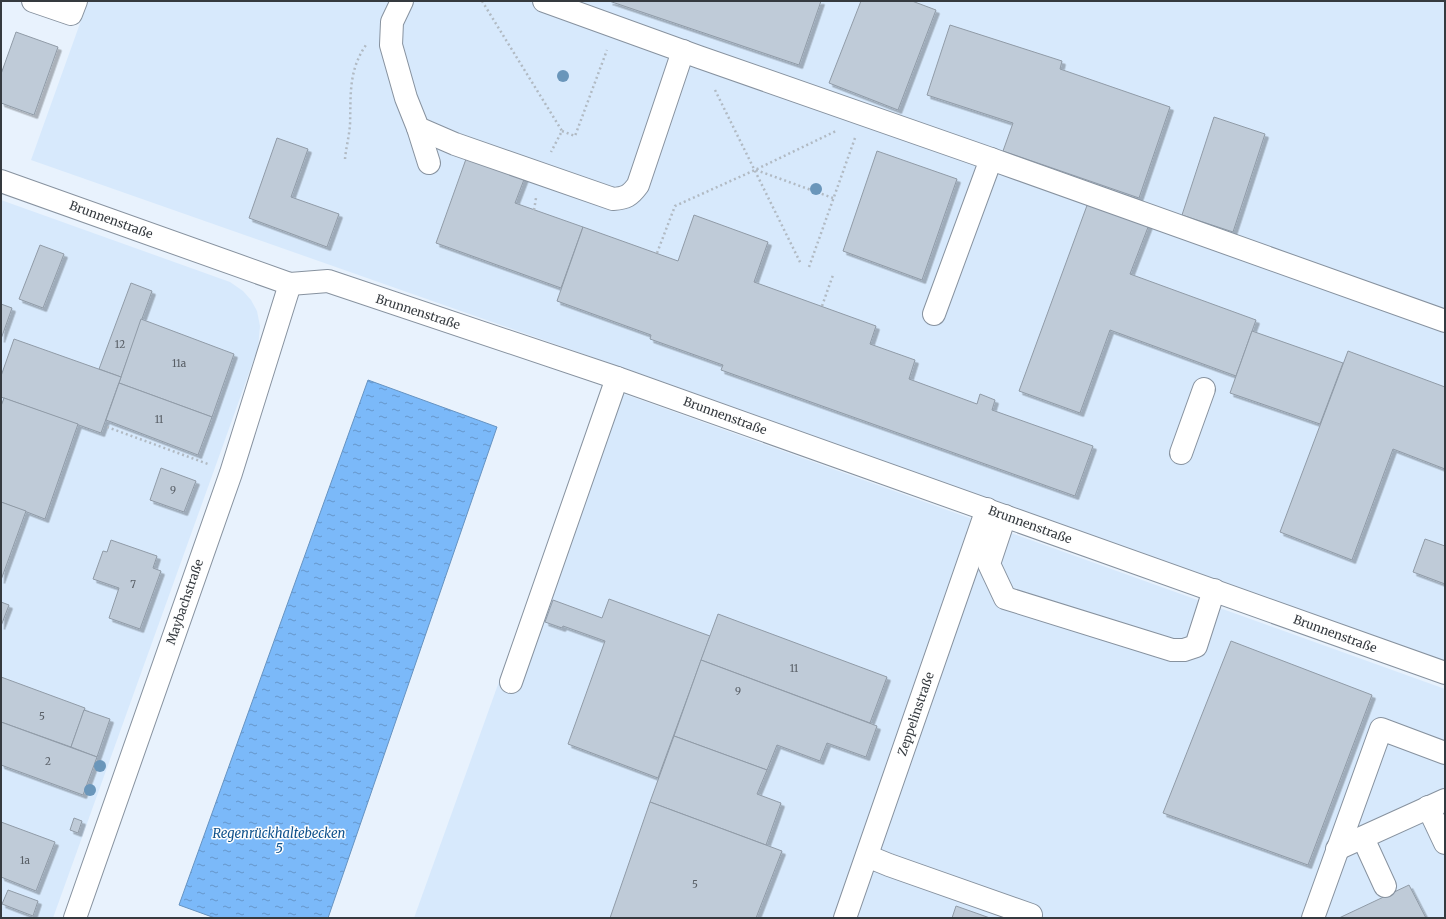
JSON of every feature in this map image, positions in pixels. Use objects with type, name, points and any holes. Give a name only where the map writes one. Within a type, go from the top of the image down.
[{"type":"street","points":[[33,1],[71,14],[76,1]]},
{"type":"street","points":[[402,1],[392,22],[391,45],[406,98],[418,128],[429,163]]},
{"type":"street","points":[[544,1],[1445,321]]},
{"type":"street","points":[[418,128],[456,144],[612,199],[623,198],[632,193],[638,185],[691,54]]},
{"type":"street","points":[[934,314],[992,159]]},
{"type":"street","name":"Brunnenstraße","points":[[1,181],[290,284],[328,281],[617,378],[1445,673]]},
{"type":"street","name":"Maybachstraße","points":[[75,918],[231,472],[290,284]]},
{"type":"street","points":[[511,682],[617,378]]},
{"type":"street","points":[[1181,453],[1204,389]]},
{"type":"street","points":[[996,512],[989,564],[1005,598],[1172,650],[1184,650],[1196,646],[1214,590]]},
{"type":"street","name":"Zeppelinstraße","points":[[845,918],[996,512]]},
{"type":"street","points":[[1313,918],[1381,729],[1445,753]]},
{"type":"street","points":[[1338,849],[1437,803],[1445,843]]},
{"type":"street","points":[[1363,838],[1385,886]]},
{"type":"street","points":[[867,856],[1031,915]]},
{"type":"path","points":[[482,1],[562,131],[575,136],[615,26]]},
{"type":"path","points":[[345,159],[350,128],[350,85],[354,68],[371,37],[392,22]]},
{"type":"path","points":[[691,54],[755,170],[801,264]]},
{"type":"path","points":[[808,267],[864,114]]},
{"type":"path","points":[[657,253],[675,206],[838,130]]},
{"type":"path","points":[[534,210],[540,174],[562,131]]},
{"type":"path","points":[[755,170],[833,198]]},
{"type":"path","points":[[822,306],[833,275]]},
{"type":"path","points":[[107,426],[231,472]]},
{"type":"shaded area","points":[[88,1],[1445,1],[1445,663],[652,378],[31,160]]},
{"type":"shaded area","points":[[1,200],[230,282],[243,291],[251,300],[257,311],[260,326],[258,348],[53,918],[1,918]]},
{"type":"shaded area","points":[[605,387],[1445,689],[1445,918],[414,918]]},
{"type":"water","name":"Regenrückhaltebecken 5","points":[[368,380],[497,427],[328,918],[215,918],[179,905]]},
{"type":"building","points":[[609,1],[821,1],[799,65]]},
{"type":"building","points":[[861,1],[912,1],[936,10],[898,110],[829,83]]},
{"type":"building","points":[[950,25],[1062,61],[1060,69],[1170,107],[1139,198],[1003,151],[1013,123],[927,95]]},
{"type":"building","points":[[16,32],[58,47],[34,115],[1,103],[1,74]]},
{"type":"building","points":[[1214,117],[1265,134],[1233,232],[1182,215]]},
{"type":"building","points":[[277,138],[308,149],[291,197],[339,214],[327,247],[249,218]]},
{"type":"building","points":[[877,151],[957,179],[922,280],[843,251]]},
{"type":"building","points":[[466,159],[525,177],[515,203],[583,227],[561,288],[436,243]]},
{"type":"building","points":[[1089,200],[1150,222],[1130,274],[1256,320],[1236,376],[1110,330],[1080,413],[1019,391]]},
{"type":"building","points":[[694,215],[768,242],[754,282],[876,326],[870,344],[915,360],[909,379],[977,404],[980,394],[995,400],[992,410],[1093,446],[1075,496],[721,370],[723,365],[650,339],[651,335],[557,301],[583,227],[678,261]]},
{"type":"building","points":[[40,245],[64,254],[43,308],[19,299]]},
{"type":"building","points":[[131,283],[152,291],[121,377],[99,369]]},
{"type":"building","points":[[1,304],[12,308],[1,339]]},
{"type":"building","points":[[141,319],[234,354],[212,417],[119,383]]},
{"type":"building","points":[[1252,331],[1343,363],[1320,424],[1230,393]]},
{"type":"building","points":[[14,339],[121,377],[101,433],[1,397],[1,376]]},
{"type":"building","points":[[1348,351],[1445,387],[1445,469],[1393,449],[1352,560],[1280,532]]},
{"type":"building","points":[[119,383],[212,417],[198,455],[106,420]]},
{"type":"building","points":[[4,398],[78,424],[45,519],[1,502],[1,406]]},
{"type":"building","points":[[161,468],[196,481],[184,512],[150,500]]},
{"type":"building","points":[[1,502],[26,511],[1,580]]},
{"type":"building","points":[[1425,539],[1445,546],[1445,584],[1413,572]]},
{"type":"building","points":[[111,540],[157,556],[153,568],[161,571],[140,629],[109,618],[119,588],[93,579],[103,551],[107,552]]},
{"type":"building","points":[[609,599],[710,636],[658,778],[568,744],[605,641],[563,626],[562,628],[545,622],[553,600],[602,618]]},
{"type":"building","points":[[1,602],[9,605],[1,626]]},
{"type":"building","points":[[718,614],[887,677],[870,723],[701,660]]},
{"type":"building","points":[[1231,641],[1372,695],[1308,865],[1163,813]]},
{"type":"building","points":[[701,660],[877,726],[866,757],[827,743],[820,761],[777,745],[767,770],[674,736]]},
{"type":"building","points":[[1,677],[85,708],[71,747],[1,722]]},
{"type":"building","points":[[84,710],[110,719],[97,757],[71,747]]},
{"type":"building","points":[[1,722],[97,757],[83,795],[1,765]]},
{"type":"building","points":[[674,736],[767,770],[757,794],[781,803],[766,845],[650,802]]},
{"type":"building","points":[[650,802],[782,851],[756,918],[610,918]]},
{"type":"building","points":[[74,818],[82,821],[78,833],[70,830]]},
{"type":"building","points":[[1,822],[55,842],[36,891],[1,877]]},
{"type":"building","points":[[1409,885],[1426,918],[1339,918]]},
{"type":"building","points":[[8,890],[38,901],[33,916],[2,904]]},
{"type":"building","points":[[956,906],[990,918],[952,918]]}]
